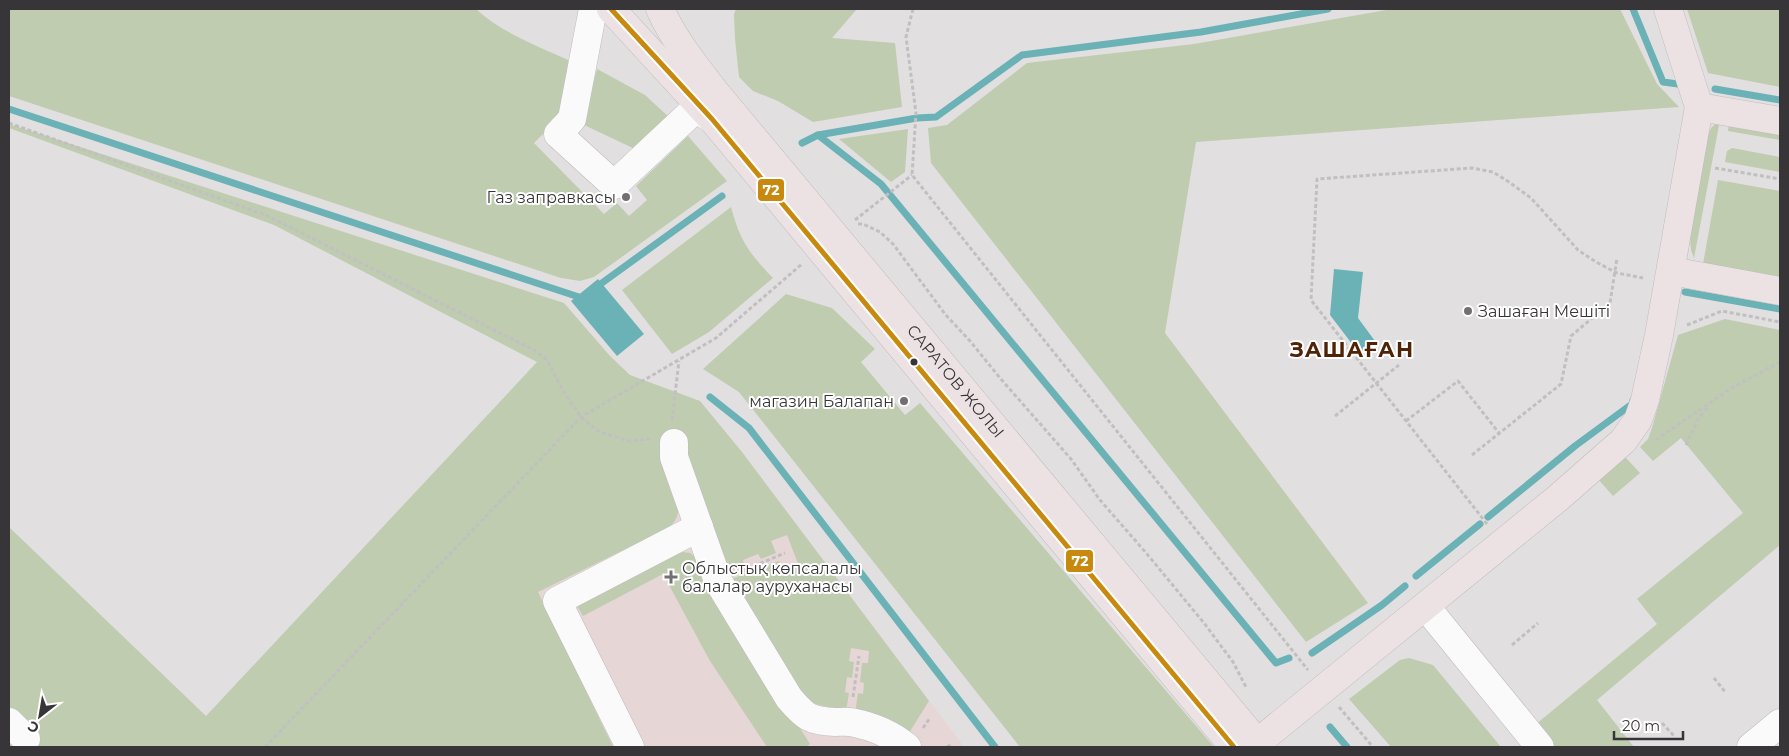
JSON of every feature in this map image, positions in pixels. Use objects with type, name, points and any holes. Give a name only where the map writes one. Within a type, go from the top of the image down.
[{"type":"main road","name":"САРАТОВ ЖОЛЫ","points":[[611,9],[680,82],[820,249],[1251,746]]},
{"type":"main road","name":"САРАТОВ ЖОЛЫ","points":[[660,9],[678,42],[716,92],[1251,746]]},
{"type":"main road","points":[[1251,746],[1426,607],[1558,498],[1629,435],[1642,410],[1659,335],[1698,107],[1668,9]]},
{"type":"main road","points":[[1698,107],[1780,121]]},
{"type":"main road","points":[[1670,278],[1780,291]]},
{"type":"street","points":[[593,9],[572,119],[558,134],[614,185],[692,112],[700,111],[712,119]]},
{"type":"street","points":[[668,445],[718,580],[789,698],[803,714],[815,720],[849,722],[881,731],[894,737],[907,747]]},
{"type":"street","points":[[635,747],[582,651],[557,601],[699,527]]},
{"type":"street","points":[[1426,607],[1540,747]]},
{"type":"street","points":[[1751,747],[1780,722]]},
{"type":"path","points":[[913,9],[906,37],[916,114],[912,175],[1324,689],[1373,747]]},
{"type":"path","points":[[9,123],[268,216],[525,346],[547,360],[563,391],[581,417],[598,431],[628,441],[648,440],[668,445],[679,361]]},
{"type":"path","points":[[1490,529],[1311,300],[1317,179],[1472,168],[1493,172],[1530,198],[1578,250],[1596,262],[1614,272],[1670,278]]},
{"type":"path","points":[[1716,168],[1780,179]]},
{"type":"path","points":[[912,175],[850,223],[863,224],[870,227],[880,232],[893,244],[945,314],[1070,459],[1100,500],[1148,554],[1204,623],[1233,662],[1247,688]]},
{"type":"path","points":[[265,747],[581,417],[716,338],[820,249]]},
{"type":"path","points":[[1472,455],[1561,384],[1572,336],[1610,303],[1617,258]]},
{"type":"path","points":[[1659,335],[1722,311],[1780,322]]},
{"type":"path","points":[[1650,444],[1712,401],[1780,362]]},
{"type":"path","points":[[1335,416],[1399,365]]},
{"type":"path","points":[[1406,421],[1458,381],[1499,433]]},
{"type":"path","points":[[1686,445],[1698,419],[1712,401]]},
{"type":"path","points":[[718,580],[785,553]]},
{"type":"path","points":[[1512,645],[1538,623]]},
{"type":"path","points":[[849,722],[860,656]]},
{"type":"path","points":[[1714,678],[1726,693]]},
{"type":"path","points":[[1662,723],[1675,737]]},
{"type":"path","points":[[947,747],[952,744]]},
{"type":"shaded area","name":"Облыстық көпсалалы балалар ауруханасы","points":[[629,451],[742,452],[964,747],[340,747]]},
{"type":"green space","points":[[9,9],[476,9],[508,32],[568,60],[568,88],[557,120],[534,143],[604,214],[617,203],[629,216],[647,200],[636,186],[688,136],[727,181],[594,277],[580,281],[561,278],[9,96]]},
{"type":"green space","points":[[736,9],[857,9],[832,38],[895,43],[902,107],[813,122],[778,101],[753,91],[739,77],[735,39],[734,14]]},
{"type":"green space","points":[[1392,9],[1620,9],[1657,84],[1679,107],[1196,142],[1165,333],[1368,603],[1306,642],[931,163],[928,128],[947,125],[1027,63],[1194,44]]},
{"type":"green space","points":[[1687,9],[1780,9],[1780,87],[1708,73]]},
{"type":"green space","points":[[597,69],[645,95],[671,119],[637,150],[582,124]]},
{"type":"green space","points":[[1720,120],[1694,258],[1690,238],[1706,140],[1711,128]]},
{"type":"green space","points":[[1729,122],[1780,131],[1780,140],[1728,131]]},
{"type":"green space","points":[[9,124],[564,303],[610,356],[630,375],[700,401],[742,452],[929,701],[907,736],[855,713],[858,693],[863,694],[864,683],[860,682],[862,663],[868,663],[869,651],[851,648],[849,661],[854,662],[852,678],[847,677],[845,692],[849,693],[846,711],[807,702],[797,695],[732,579],[749,572],[751,576],[765,570],[764,567],[779,561],[784,572],[799,566],[787,535],[771,541],[776,553],[761,559],[758,554],[743,560],[744,564],[728,571],[678,503],[677,517],[668,528],[538,592],[613,747],[9,747],[9,527],[206,716],[537,362],[274,225],[9,128]]},
{"type":"green space","points":[[908,129],[905,172],[891,182],[839,139]]},
{"type":"green space","points":[[1732,148],[1780,157],[1780,172],[1725,162],[1727,151]]},
{"type":"green space","points":[[1718,180],[1780,191],[1780,281],[1703,264]]},
{"type":"green space","points":[[731,207],[746,246],[773,278],[709,332],[672,354],[622,290]]},
{"type":"green space","points":[[786,294],[832,308],[875,349],[861,362],[905,415],[920,403],[1214,747],[1020,747],[739,392],[703,369]]},
{"type":"green space","points":[[1725,319],[1780,330],[1780,545],[1597,700],[1634,747],[1554,747],[1535,725],[1657,624],[1637,599],[1743,513],[1681,438],[1653,461],[1640,447],[1648,439],[1652,428],[1678,335]]},
{"type":"green space","points":[[1625,457],[1640,473],[1613,496],[1598,479]]},
{"type":"green space","points":[[690,553],[696,557],[745,642],[810,744],[806,747],[767,747],[710,661],[663,574],[583,616],[577,606],[675,554]]},
{"type":"green space","points":[[1409,658],[1433,665],[1501,747],[1391,747],[1349,699],[1400,660]]},
{"type":"water","points":[[1334,269],[1363,272],[1358,318],[1375,341],[1359,353],[1330,315]]},
{"type":"water","points":[[598,279],[644,334],[617,356],[571,301]]},
{"type":"waterway","points":[[818,135],[917,118],[936,117],[1022,55],[1201,32],[1328,9]]},
{"type":"waterway","points":[[1633,9],[1663,82],[1678,84]]},
{"type":"waterway","points":[[1715,89],[1780,100]]},
{"type":"waterway","points":[[9,109],[582,298],[584,301]]},
{"type":"waterway","points":[[802,143],[818,135],[881,184],[1276,663],[1289,658]]},
{"type":"waterway","points":[[595,288],[722,196]]},
{"type":"waterway","points":[[1685,292],[1780,309]]},
{"type":"waterway","points":[[710,397],[749,428],[995,747]]},
{"type":"waterway","points":[[1488,517],[1575,446],[1632,404],[1633,400]]},
{"type":"waterway","points":[[1416,576],[1480,524]]},
{"type":"waterway","points":[[1312,653],[1382,605],[1405,586]]},
{"type":"waterway","points":[[1330,727],[1347,747]]},
{"type":"transit line","name":"72","points":[[611,9],[712,119],[1234,747]]},
{"type":"place","name":"Газ заправкасы","points":[[626,197]]},
{"type":"place","name":"Зашаған Мешіті","points":[[1468,311]]},
{"type":"place","name":"магазин Балапан","points":[[904,401]]},
{"type":"place","name":"Облыстық көпсалалы балалар ауруханасы","points":[[671,577]]},
{"type":"district","name":"ЗАШАҒАН","points":[[1352,350]]}]
